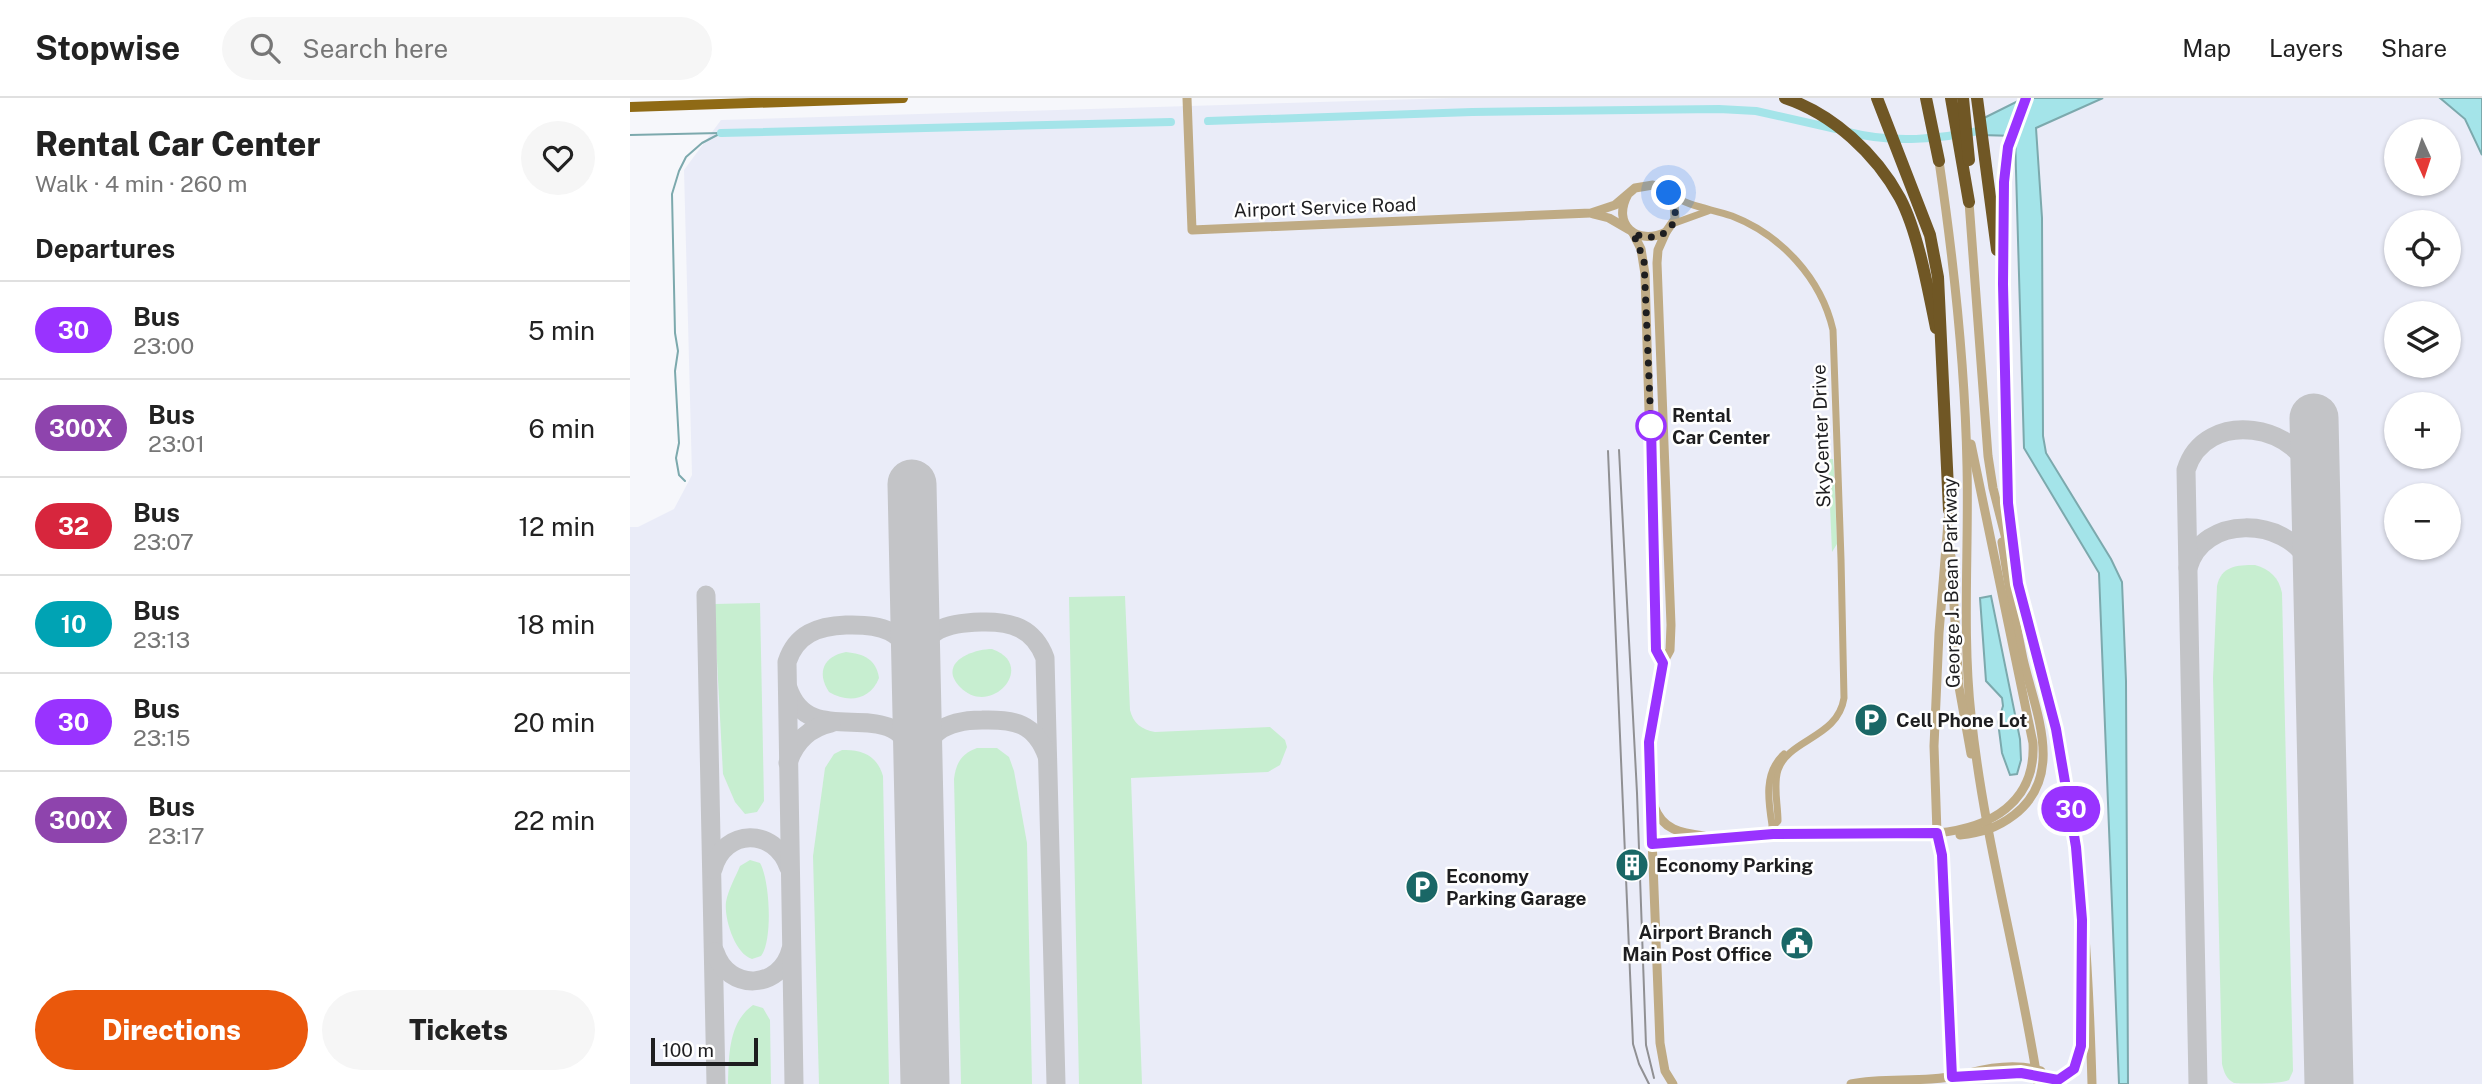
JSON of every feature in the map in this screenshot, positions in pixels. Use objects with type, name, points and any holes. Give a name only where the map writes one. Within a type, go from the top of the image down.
[{"type":"highway","points":[[1785,98],[1823,117],[1858,143],[1900,200],[1912,232],[1937,334],[1945,395]]},
{"type":"highway","points":[[1877,98],[1930,235],[1938,277],[1949,510]]},
{"type":"highway","points":[[1926,98],[1938,161]]},
{"type":"highway","points":[[1951,98],[1964,155]]},
{"type":"highway","points":[[1963,98],[1964,155],[1969,202]]},
{"type":"highway","points":[[2018,584],[2008,503],[2004,182],[2008,147],[2026,98]]},
{"type":"highway","points":[[1978,104],[2004,309]]},
{"type":"main road","points":[[630,107],[903,98]]},
{"type":"street","name":"Airport Service Road","points":[[1187,98],[1192,230],[1591,213],[1606,209],[1628,194]]},
{"type":"street","name":"George J. Bean Parkway","points":[[1938,161],[1953,255],[1965,401],[1968,674],[1983,803],[2038,1084]]},
{"type":"street","points":[[1663,663],[1656,650],[1645,274],[1641,248],[1623,219],[1622,211],[1628,194],[1644,185],[1662,188],[1669,193],[1676,210],[1658,250],[1657,262],[1671,625],[1670,650],[1663,663],[1651,722],[1650,796],[1660,1042],[1665,1071],[1673,1084]]},
{"type":"street","name":"SkyCenter Drive","points":[[1669,193],[1709,211],[1726,214],[1753,225],[1784,247],[1811,280],[1831,324],[1844,694],[1842,706],[1834,720],[1782,755],[1775,764],[1769,784],[1773,831]]},
{"type":"street","points":[[1652,844],[1773,831],[1960,835],[1984,832],[2004,823],[2027,806],[2039,785],[2044,763],[2042,736],[2018,631],[1985,426],[1969,202]]},
{"type":"street","points":[[1632,232],[1648,238],[1709,211]]},
{"type":"street","name":"Airport Service Road","points":[[1591,213],[1609,218],[1632,232]]},
{"type":"street","points":[[1937,833],[1976,827],[2003,811],[2022,790],[2034,758],[2028,712],[1976,474],[1965,401]]},
{"type":"street","points":[[1993,488],[2063,761],[2076,847],[2092,1084]]},
{"type":"street","points":[[1949,510],[1959,687],[1965,728],[1983,803]]},
{"type":"street","points":[[1949,510],[1939,633],[1935,734],[1937,833],[1942,855],[1953,1080]]},
{"type":"street","points":[[1650,796],[1660,821],[1669,828],[1698,835],[1723,837]]},
{"type":"street","points":[[1850,1084],[1953,1080],[2021,1073],[2067,1081],[2081,1046],[2082,920]]},
{"type":"shaded area","points":[[1453,98],[2482,98],[2482,1084],[630,1084],[630,527],[638,527],[674,509],[692,475],[684,170],[721,120]]},
{"type":"green space","points":[[1828,459],[1833,459],[1834,469],[1837,544],[1832,552]]},
{"type":"green space","points":[[2255,565],[2273,575],[2282,593],[2293,1071],[2289,1080],[2245,1084],[2231,1081],[2222,1064],[2213,678],[2219,579],[2231,568]]},
{"type":"green space","points":[[1125,596],[1130,710],[1139,725],[1155,732],[1270,727],[1285,740],[1287,747],[1280,765],[1268,772],[1131,778],[1142,1084],[1079,1084],[1069,597]]},
{"type":"green space","points":[[760,603],[764,801],[757,812],[745,814],[735,802],[723,774],[714,604]]},
{"type":"green space","points":[[992,649],[1005,657],[1011,666],[1010,676],[1005,686],[996,693],[985,697],[972,695],[960,687],[954,678],[952,671],[955,664],[967,655]]},
{"type":"green space","points":[[846,652],[858,654],[872,662],[879,678],[870,691],[857,698],[843,698],[829,692],[823,678],[824,666],[828,661]]},
{"type":"green space","points":[[977,748],[997,748],[1009,757],[1027,843],[1032,1084],[961,1084],[954,779],[960,760]]},
{"type":"green space","points":[[842,750],[862,752],[872,758],[883,776],[889,1084],[819,1084],[813,856],[825,768],[834,754]]},
{"type":"green space","points":[[750,860],[760,863],[766,883],[769,910],[765,948],[761,956],[752,959],[740,950],[736,943],[726,909],[728,893],[740,866]]},
{"type":"green space","points":[[753,1005],[763,1008],[770,1020],[771,1084],[728,1084],[734,1031],[745,1012]]},
{"type":"water","points":[[2024,98],[2103,98],[2036,128],[2042,218],[2043,436],[2046,453],[2111,559],[2122,582],[2126,681],[2128,1084],[2119,1084],[2099,573],[2024,448],[2015,136],[1981,135],[1984,118]]},
{"type":"water","points":[[2440,98],[2482,98],[2482,155],[2465,119]]},
{"type":"water","points":[[1991,596],[2020,739],[2021,760],[2017,774],[2010,775],[2002,753],[1998,722],[2003,706],[2002,698],[1986,681],[1980,598]]},
{"type":"waterway","points":[[1208,121],[1472,112],[1719,109],[1756,111],[1836,129]]},
{"type":"waterway","points":[[721,133],[1171,122]]},
{"type":"waterway","points":[[1848,132],[1883,138],[1916,139],[1984,130]]},
{"type":"waterway","points":[[630,135],[720,133]]},
{"type":"waterway","points":[[685,481],[679,475],[676,458],[679,443],[675,371],[678,351],[675,333],[672,194],[686,157],[702,143],[721,133]]},
{"type":"taxiway","points":[[2198,1084],[2186,470],[2197,450],[2212,437],[2232,431],[2253,430],[2274,436],[2292,447],[2307,463],[2315,483]]},
{"type":"taxiway","points":[[2188,568],[2197,550],[2210,538],[2227,531],[2245,528],[2264,530],[2282,536],[2298,547],[2309,562],[2316,584],[2319,659]]},
{"type":"taxiway","points":[[706,595],[716,1084]]},
{"type":"taxiway","points":[[916,665],[931,635],[948,626],[969,623],[992,622],[1020,628],[1035,640],[1045,658],[1056,1084]]},
{"type":"taxiway","points":[[794,1084],[787,662],[796,645],[809,633],[826,627],[859,625],[880,628],[897,636],[911,653],[916,665]]},
{"type":"taxiway","points":[[788,688],[799,707],[814,717],[870,723],[888,727],[903,736],[913,755],[917,774],[918,835]]},
{"type":"taxiway","points":[[920,773],[921,759],[930,739],[947,726],[969,721],[993,720],[1022,725],[1036,736],[1047,756]]},
{"type":"taxiway","points":[[788,763],[804,737],[816,728],[831,723]]},
{"type":"taxiway","points":[[713,869],[728,846],[738,840],[750,838],[762,839],[773,845],[789,868]]},
{"type":"taxiway","points":[[715,952],[731,974],[754,981],[766,979],[777,972],[785,963],[791,949]]},
{"type":"runway","points":[[2314,418],[2329,1084]]},
{"type":"runway","points":[[912,484],[925,1084]]},
{"type":"tram line","points":[[1619,450],[1637,793],[1646,1045],[1654,1078]]},
{"type":"tram line","points":[[1608,451],[1633,1044],[1649,1084]]},
{"type":"bus line","name":"30","points":[[1651,426],[1656,650],[1663,663],[1649,742],[1652,844],[1773,834],[1937,833],[1942,855],[1952,1077],[2021,1073],[2052,1080],[2065,1077],[2074,1069],[2081,1046],[2080,884],[2063,761],[2018,584],[2008,503],[2006,458],[2004,182],[2008,147],[2026,98]]},
{"type":"place","name":"Rental Car Center","points":[[1651,426]]},
{"type":"place","name":"Cell Phone Lot","points":[[1871,720]]},
{"type":"place","name":"Economy Parking","points":[[1632,865]]},
{"type":"place","name":"Economy Parking Garage","points":[[1422,887]]},
{"type":"place","name":"Airport Branch Main Post Office","points":[[1797,943]]},
{"type":"route","points":[[1651,426],[1644,260],[1633,233],[1648,238],[1657,237],[1670,228],[1676,210],[1669,193]]}]
